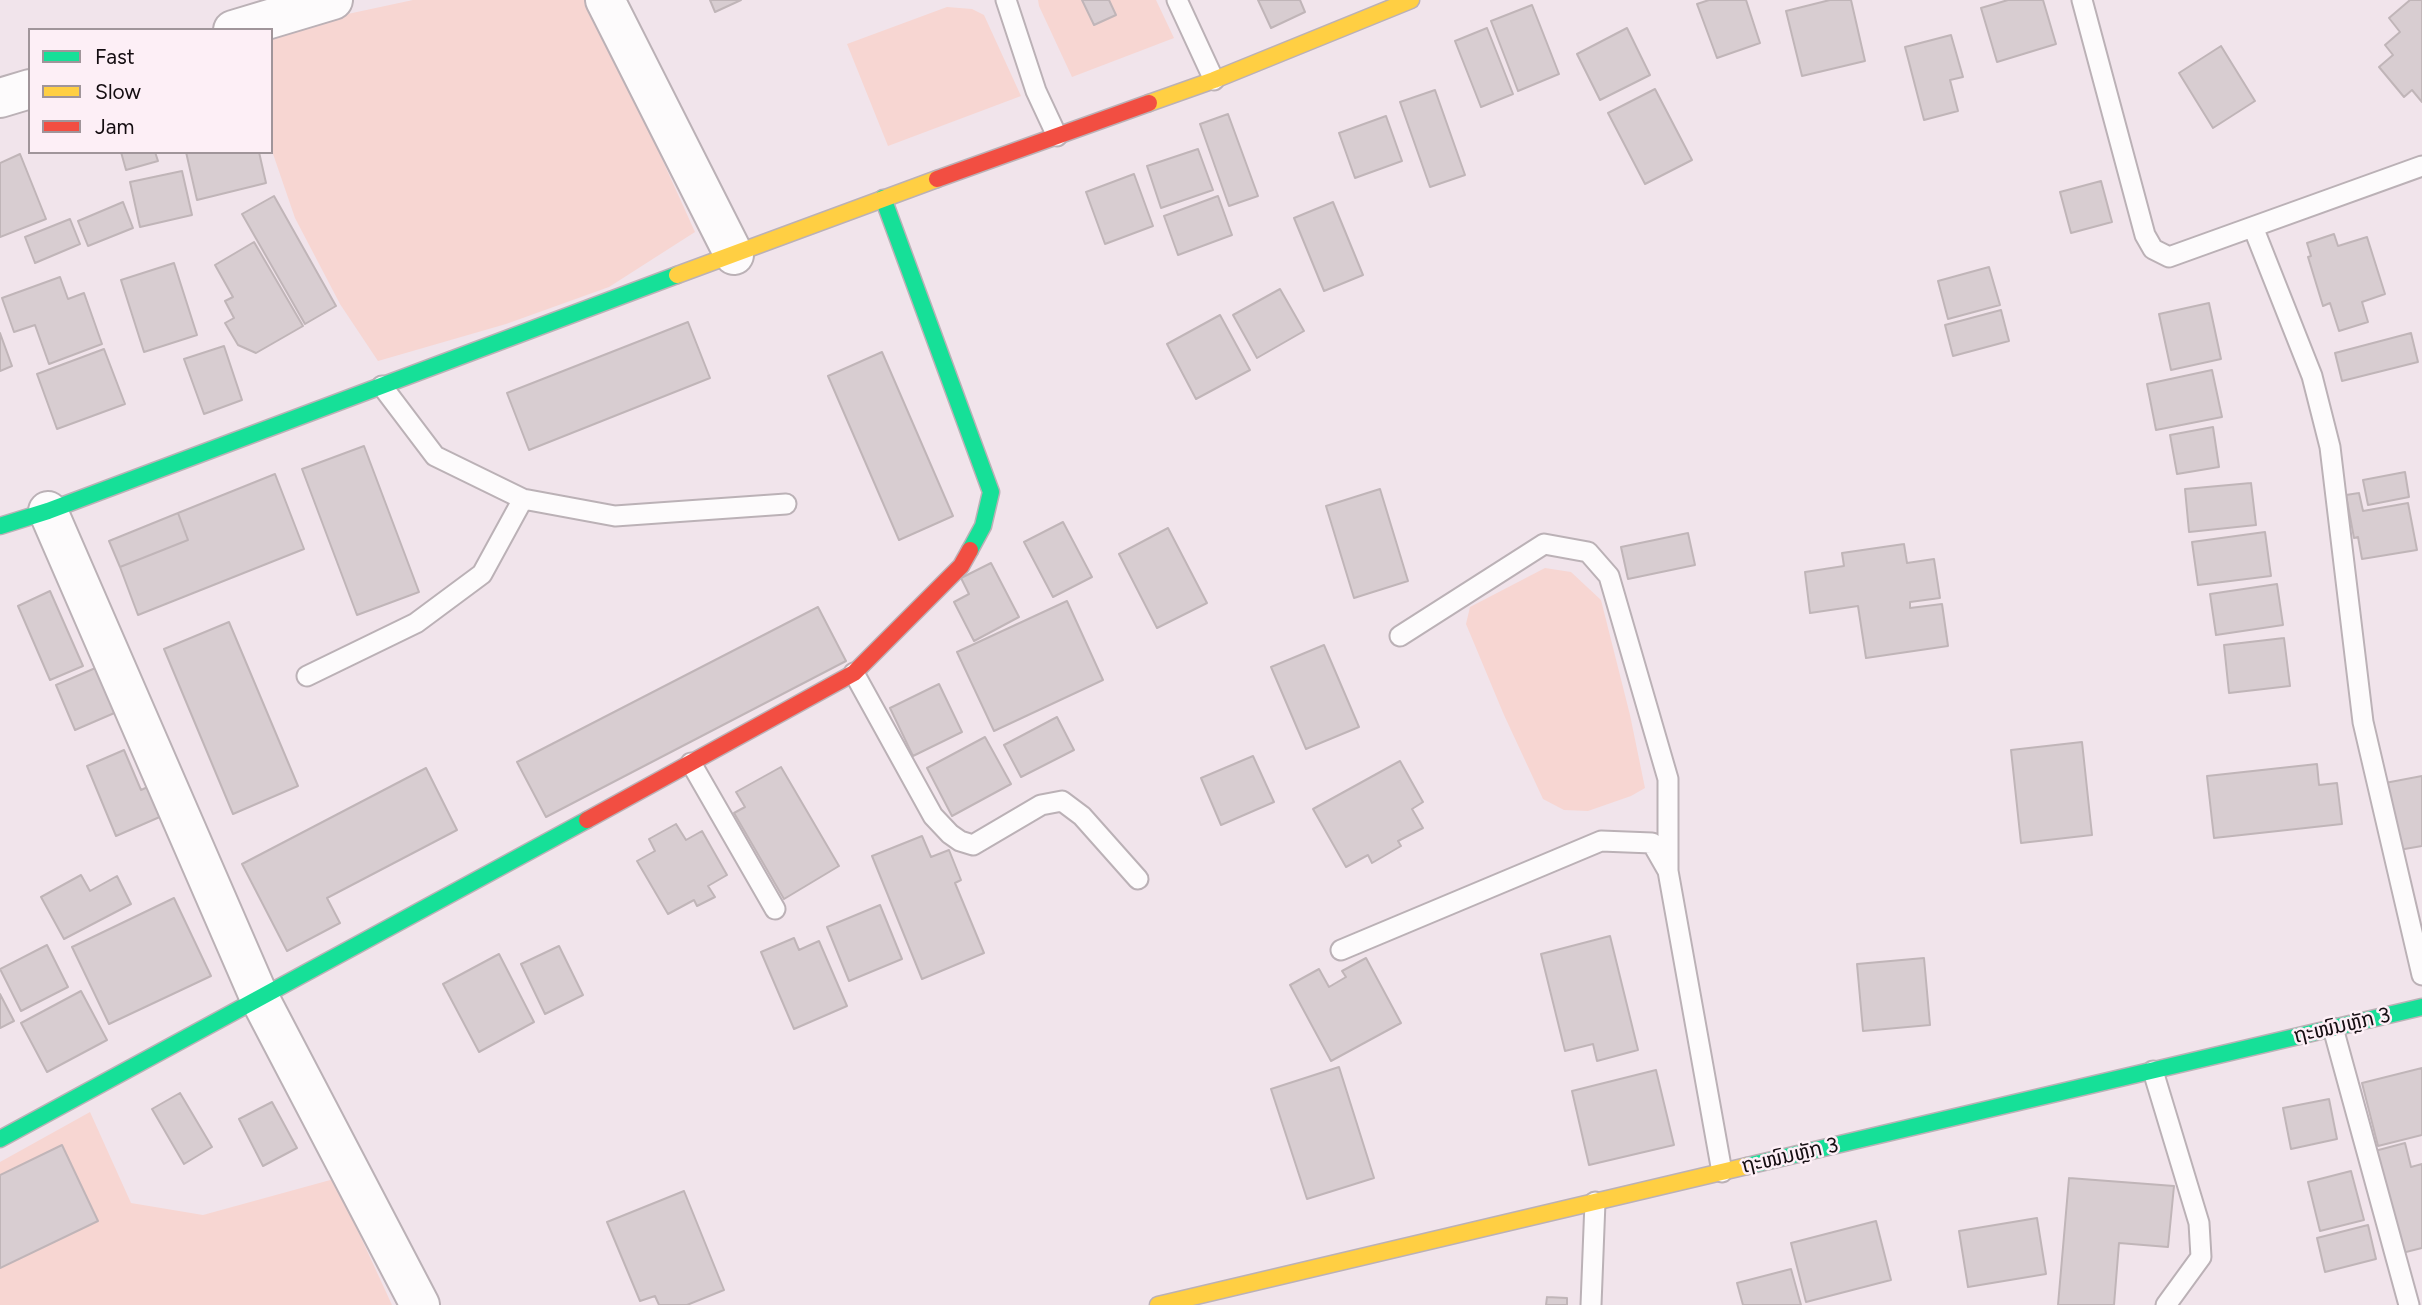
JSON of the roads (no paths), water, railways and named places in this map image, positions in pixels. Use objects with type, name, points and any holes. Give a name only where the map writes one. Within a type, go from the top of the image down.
[{"type":"street","points":[[605,0],[734,255]]},
{"type":"street","points":[[0,526],[48,511],[883,198],[1214,80],[1411,0]]},
{"type":"street","points":[[239,28],[310,3]]},
{"type":"street","points":[[0,97],[28,90]]},
{"type":"street","points":[[0,1139],[854,673],[961,566],[983,526],[991,492],[883,198]]},
{"type":"street","points":[[48,511],[260,999],[420,1305]]},
{"type":"street","name":"ຖະໜົນຫຼັກ 3","points":[[1158,1305],[2422,1007]]},
{"type":"lane","points":[[1006,0],[1036,91],[1057,136]]},
{"type":"lane","points":[[1177,0],[1214,80]]},
{"type":"lane","points":[[2082,0],[2145,235],[2153,249],[2169,257],[2422,166]]},
{"type":"lane","points":[[2253,227],[2312,376],[2330,447],[2363,722],[2422,975]]},
{"type":"lane","points":[[382,386],[435,456],[523,499],[615,516],[786,504]]},
{"type":"lane","points":[[307,676],[416,623],[482,574],[523,499]]},
{"type":"lane","points":[[1400,636],[1544,544],[1588,552],[1609,576],[1668,779],[1668,871],[1722,1172]]},
{"type":"lane","points":[[854,673],[933,816],[950,834],[960,841],[974,845],[1041,805],[1062,801],[1082,816],[1138,879]]},
{"type":"lane","points":[[691,763],[775,909]]},
{"type":"lane","points":[[1341,950],[1601,841],[1652,843],[1668,871]]},
{"type":"lane","points":[[2333,1028],[2409,1305]]},
{"type":"lane","points":[[2153,1071],[2199,1223],[2201,1257],[2166,1305]]},
{"type":"lane","points":[[1591,1305],[1595,1202]]}]
